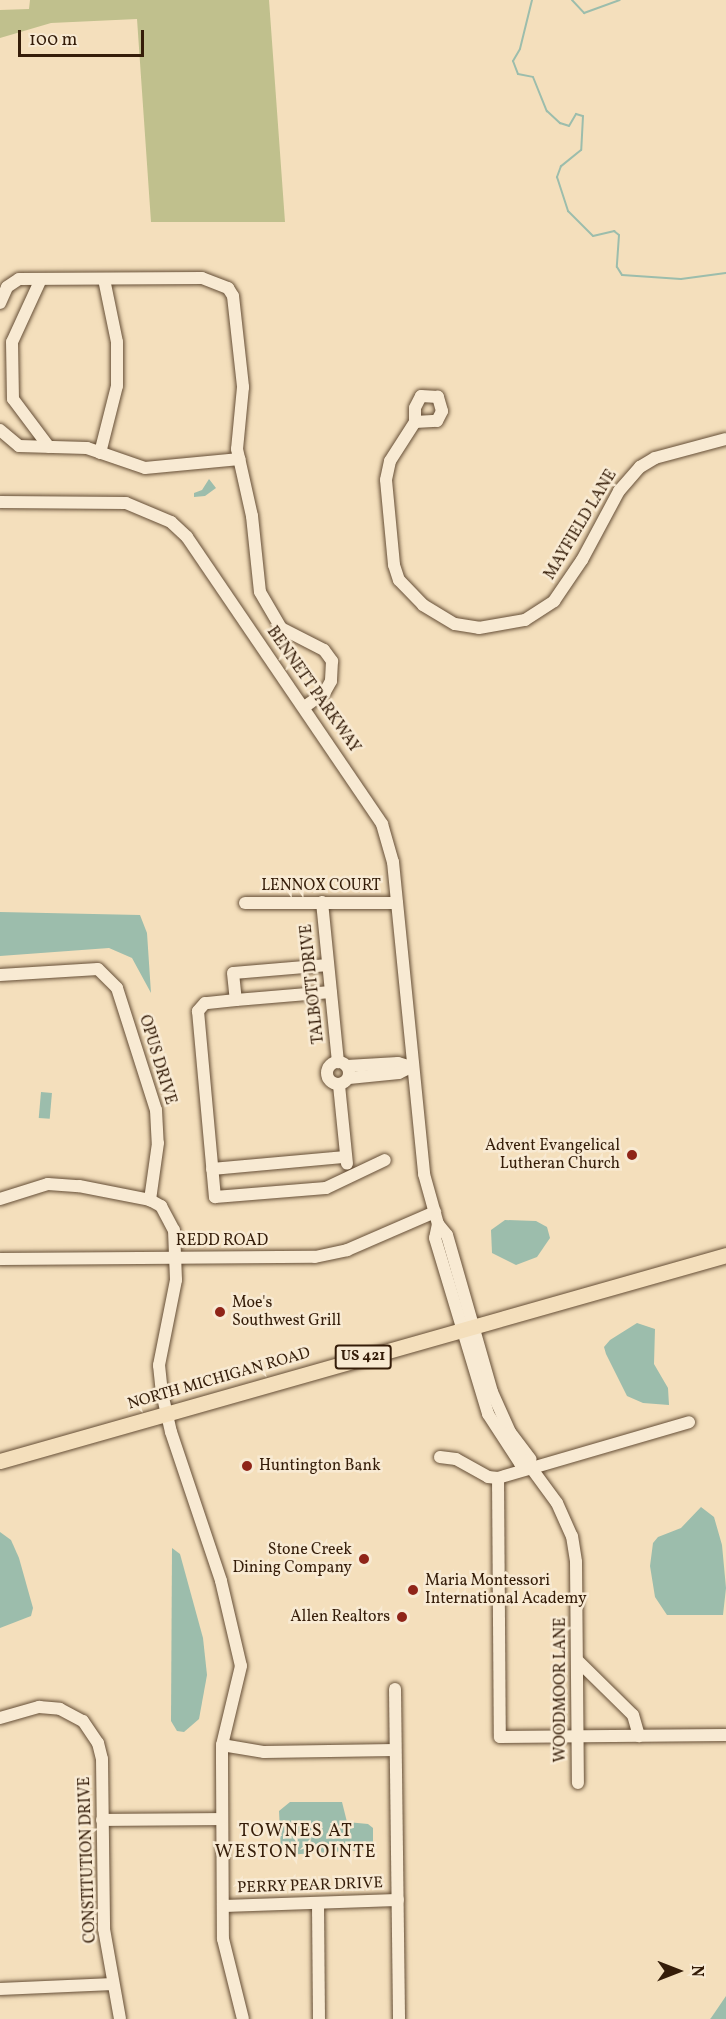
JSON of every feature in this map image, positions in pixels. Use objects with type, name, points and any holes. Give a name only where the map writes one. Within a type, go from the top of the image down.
[{"type":"main road","name":"NORTH MICHIGAN ROAD","points":[[0,1461],[726,1255]]},
{"type":"street","points":[[0,303],[12,281],[41,279],[202,278],[228,288],[233,297],[241,362],[240,459],[252,516],[260,592],[266,606],[289,635],[324,650],[332,661],[332,681],[325,692],[304,707]]},
{"type":"street","points":[[41,279],[12,342],[13,399],[50,447]]},
{"type":"street","points":[[100,453],[117,386],[117,342],[104,279]]},
{"type":"street","name":"MAYFIELD LANE","points":[[415,422],[394,452],[387,476],[394,565],[399,580],[423,605],[455,624],[480,628],[525,620],[554,601],[582,560],[619,491],[640,467],[655,458],[726,439]]},
{"type":"street","points":[[0,430],[19,446],[81,448],[145,468],[240,459]]},
{"type":"street","name":"BENNETT PARKWAY","points":[[0,502],[114,501],[138,505],[162,515],[187,537],[304,707],[388,836],[397,903],[421,1157],[436,1218],[447,1235],[467,1329]]},
{"type":"street","name":"TALBOTT DRIVE","points":[[322,902],[331,992],[343,1073],[345,1157],[350,1176]]},
{"type":"street","name":"LENNOX COURT","points":[[245,903],[397,903]]},
{"type":"street","points":[[236,1000],[233,973],[328,965]]},
{"type":"street","name":"OPUS DRIVE","points":[[0,975],[103,970],[117,988],[152,1090],[158,1143],[150,1200]]},
{"type":"street","points":[[331,992],[205,1003],[198,1011],[215,1197],[326,1188],[385,1160]]},
{"type":"street","points":[[343,1073],[399,1073],[411,1067]]},
{"type":"street","points":[[212,1169],[345,1157]]},
{"type":"street","points":[[0,1199],[48,1184],[79,1186],[150,1200],[168,1217],[174,1230],[177,1258],[173,1300],[159,1365],[166,1413],[218,1571],[240,1656],[239,1684],[222,1744],[222,1819],[225,1953],[243,2019]]},
{"type":"street","name":"REDD ROAD","points":[[0,1259],[327,1256],[436,1218]]},
{"type":"street","name":"WOODMOOR LANE","points":[[467,1329],[510,1432],[530,1459],[531,1468],[557,1503],[572,1536],[577,1660],[578,1783]]},
{"type":"street","points":[[440,1457],[456,1459],[488,1477],[498,1478],[689,1422]]},
{"type":"street","points":[[498,1478],[500,1737],[726,1735]]},
{"type":"street","points":[[577,1660],[633,1715],[639,1736]]},
{"type":"street","points":[[395,1689],[399,2019]]},
{"type":"street","name":"CONSTITUTION DRIVE","points":[[0,1718],[33,1708],[53,1707],[78,1717],[95,1736],[102,1759],[104,1929],[120,2019]]},
{"type":"street","points":[[222,1744],[264,1752],[395,1750]]},
{"type":"street","points":[[102,1820],[222,1819]]},
{"type":"street","name":"PERRY PEAR DRIVE","points":[[223,1906],[318,1905],[398,1900]]},
{"type":"street","points":[[318,1905],[319,2019]]},
{"type":"street","points":[[0,1989],[113,1984]]},
{"type":"green space","points":[[30,0],[269,0],[285,222],[151,222],[137,19],[51,23],[0,38],[0,10],[29,9]]},
{"type":"shaded area","points":[[209,479],[216,488],[205,496],[194,497],[194,493],[202,490]]},
{"type":"shaded area","points":[[0,912],[140,915],[147,933],[151,993],[132,958],[109,948],[0,956]]},
{"type":"shaded area","points":[[41,1092],[52,1093],[50,1119],[39,1118]]},
{"type":"shaded area","points":[[505,1220],[536,1221],[547,1227],[550,1238],[537,1257],[516,1265],[492,1253],[491,1230]]},
{"type":"shaded area","points":[[637,1323],[655,1329],[654,1364],[668,1388],[669,1405],[643,1403],[627,1396],[606,1354],[604,1347],[610,1340]]},
{"type":"shaded area","points":[[701,1507],[714,1517],[722,1545],[726,1588],[723,1615],[667,1615],[655,1597],[650,1566],[653,1543],[658,1537],[681,1528]]},
{"type":"shaded area","points":[[0,1532],[11,1540],[19,1558],[33,1608],[31,1616],[0,1628]]},
{"type":"shaded area","points":[[172,1548],[180,1554],[203,1638],[207,1675],[199,1719],[184,1732],[177,1731],[171,1721]]},
{"type":"shaded area","points":[[290,1802],[342,1802],[347,1822],[368,1824],[373,1828],[373,1842],[364,1850],[285,1855],[281,1852],[279,1811]]},
{"type":"shaded area","points":[[726,1996],[726,2019],[710,2019],[711,2018]]},
{"type":"waterway","points":[[532,0],[520,49],[513,61],[518,74],[533,77],[547,111],[560,123],[569,126],[576,114],[583,116],[581,150],[561,166],[557,177],[568,211],[593,236],[614,231],[619,235],[617,267],[622,275],[681,279],[726,273]]},
{"type":"waterway","points":[[572,0],[584,13],[620,0]]},
{"type":"place","name":"Advent Evangelical Lutheran Church","points":[[632,1155]]},
{"type":"place","name":"Moe's Southwest Grill","points":[[220,1312]]},
{"type":"place","name":"Huntington Bank","points":[[247,1466]]},
{"type":"place","name":"Stone Creek Dining Company","points":[[364,1559]]},
{"type":"place","name":"Maria Montessori International Academy","points":[[413,1590]]},
{"type":"place","name":"Allen Realtors","points":[[402,1617]]},
{"type":"district","name":"TOWNES AT WESTON POINTE","points":[[296,1843]]}]
